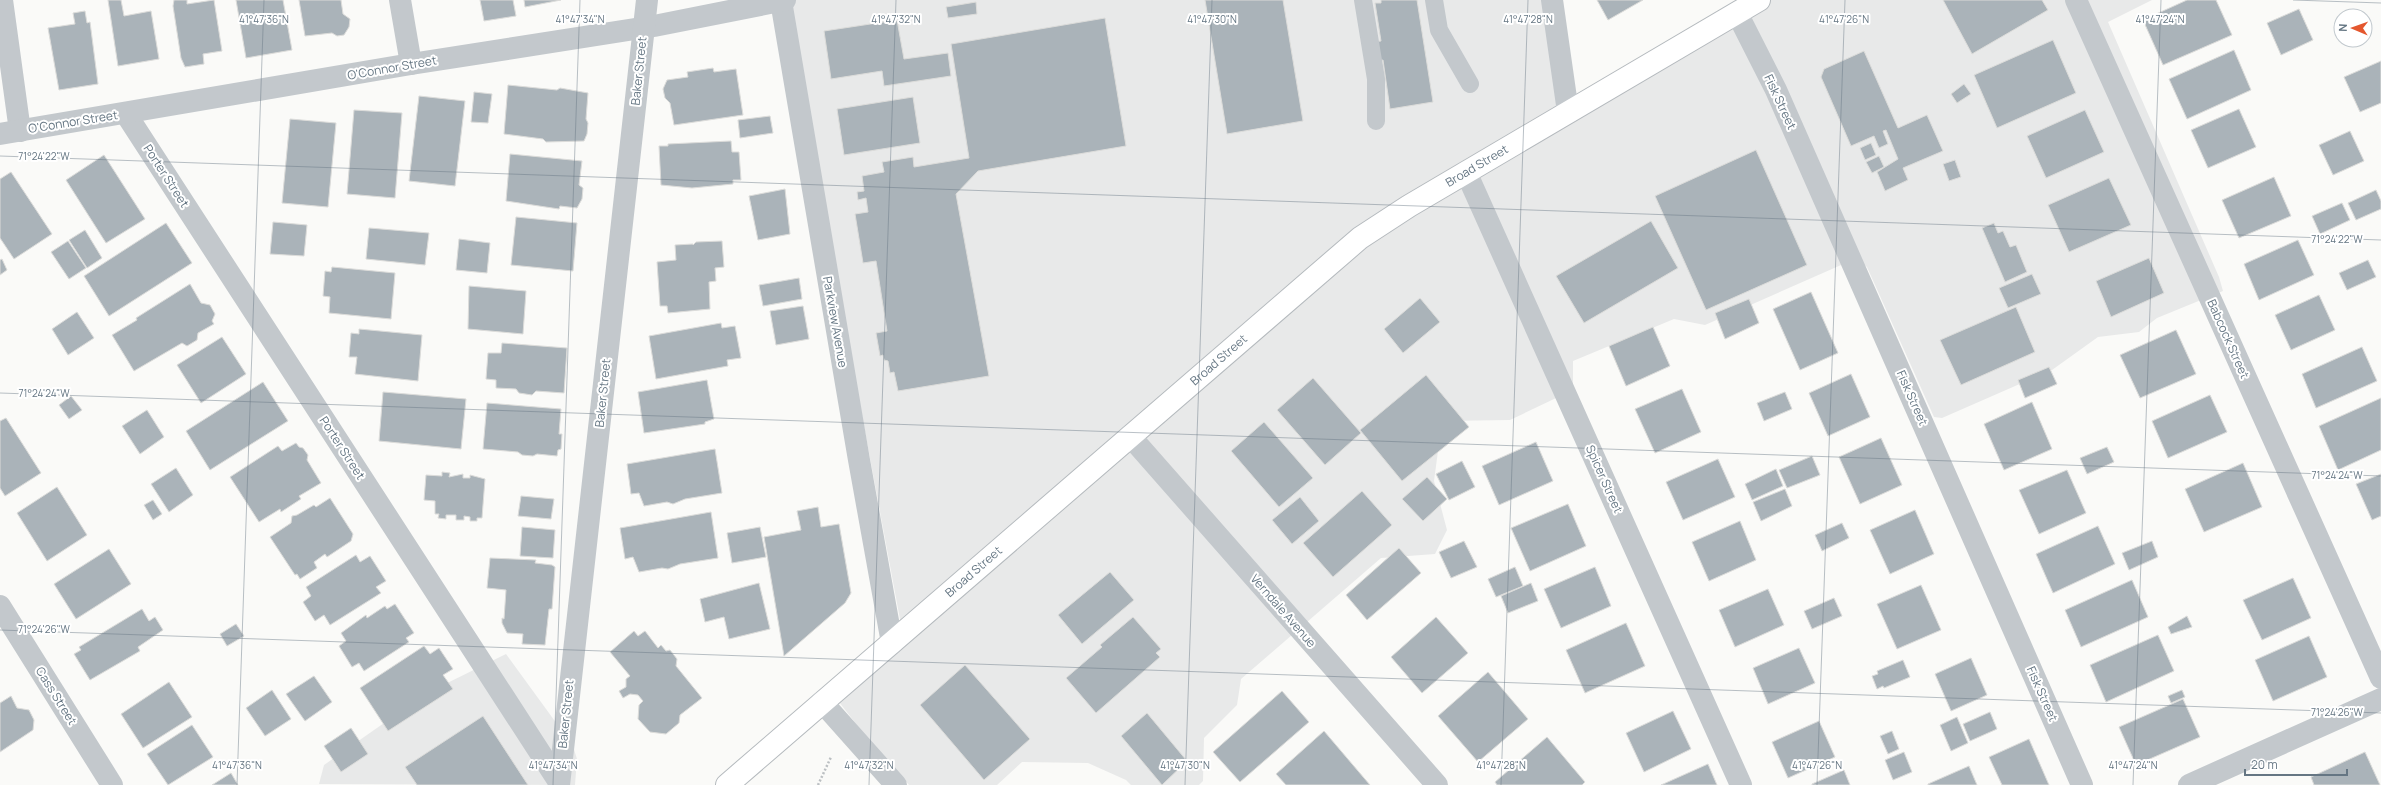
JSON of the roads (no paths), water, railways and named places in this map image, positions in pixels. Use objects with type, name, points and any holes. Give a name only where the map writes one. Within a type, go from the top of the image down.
[{"type":"main road","name":"Broad Street","points":[[726,785],[1360,238],[1382,222],[1759,0]]},
{"type":"street","points":[[2,0],[10,133]]},
{"type":"street","points":[[400,0],[411,64]]},
{"type":"street","name":"Baker Street","points":[[559,783],[647,0]]},
{"type":"street","name":"O'Connor Street","points":[[10,133],[411,64],[644,27],[783,0]]},
{"type":"street","name":"Parkview Avenue","points":[[783,0],[857,452],[892,643]]},
{"type":"street","points":[[1552,0],[1568,112]]},
{"type":"street","name":"Babcock Street","points":[[2076,0],[2381,678]]},
{"type":"street","name":"Fisk Street","points":[[1737,13],[1780,98],[2082,785]]},
{"type":"street","name":"Porter Street","points":[[126,114],[559,783]]},
{"type":"street","name":"Spicer Street","points":[[1466,172],[1741,785]]},
{"type":"street","name":"Verndale Avenue","points":[[1130,436],[1437,785]]},
{"type":"street","name":"Cass Street","points":[[0,606],[112,785]]},
{"type":"street","points":[[2189,785],[2381,699]]},
{"type":"street","points":[[822,702],[896,785]]},
{"type":"lane","points":[[1363,0],[1376,79],[1376,121]]},
{"type":"lane","points":[[1434,0],[1439,30],[1470,84]]}]
